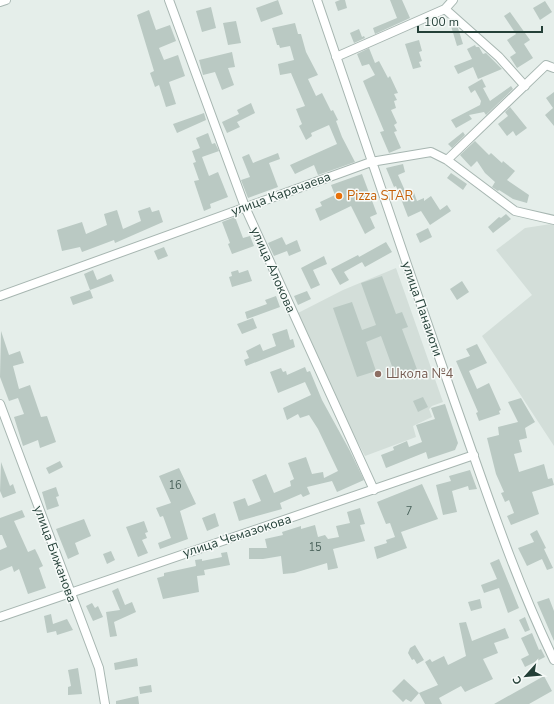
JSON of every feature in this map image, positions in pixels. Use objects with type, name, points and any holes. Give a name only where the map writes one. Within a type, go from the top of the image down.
[{"type":"street","points":[[0,2],[6,0]]},
{"type":"street","name":"улица Алокова","points":[[169,0],[245,207],[374,490]]},
{"type":"street","name":"улица Панаиоти","points":[[317,0],[370,162],[504,544],[538,628],[554,660]]},
{"type":"street","points":[[336,56],[445,9],[453,0]]},
{"type":"street","points":[[445,9],[499,57],[524,86]]},
{"type":"street","points":[[447,160],[546,65],[554,68]]},
{"type":"street","name":"улица Карачаева","points":[[0,296],[370,162],[431,152],[447,160],[515,211],[554,220]]},
{"type":"street","name":"улица Бижанова","points":[[0,404],[69,592],[99,668],[105,704]]},
{"type":"street","name":"улица Чемазокова","points":[[0,617],[69,592],[474,455]]},
{"type":"shaded area","points":[[551,224],[554,225],[554,446],[482,336],[532,295],[496,250],[525,228]]},
{"type":"shaded area","name":"Школа №4","points":[[396,268],[443,402],[432,406],[429,409],[432,417],[413,426],[416,437],[365,456],[336,401],[298,313],[343,290]]},
{"type":"building","points":[[278,0],[283,14],[261,22],[256,8]]},
{"type":"building","points":[[345,0],[347,8],[338,11],[335,2]]},
{"type":"building","points":[[390,0],[402,0],[410,18],[375,34],[373,28],[397,18]]},
{"type":"building","points":[[545,1],[552,12],[540,20],[533,8]]},
{"type":"building","points":[[211,7],[216,28],[202,32],[196,11]]},
{"type":"building","points":[[149,10],[156,30],[170,25],[176,41],[159,48],[164,60],[178,55],[185,76],[169,82],[176,104],[166,107],[159,85],[155,87],[150,73],[154,71],[137,15]]},
{"type":"building","points":[[510,12],[530,40],[524,44],[533,58],[517,68],[510,57],[516,53],[507,40],[516,34],[504,16]]},
{"type":"building","points":[[236,21],[241,43],[228,45],[223,23]]},
{"type":"building","points":[[295,23],[298,34],[301,34],[306,52],[318,75],[308,79],[316,96],[322,93],[331,111],[333,110],[338,120],[336,121],[342,137],[355,162],[318,175],[314,165],[295,174],[290,165],[337,144],[329,125],[311,133],[312,136],[306,140],[299,126],[302,124],[296,109],[305,106],[291,73],[280,75],[278,64],[294,60],[290,46],[280,48],[279,45],[277,45],[272,28]]},
{"type":"building","points":[[454,24],[458,28],[463,44],[457,46],[451,26]]},
{"type":"building","points":[[359,29],[362,37],[364,36],[365,38],[354,43],[350,33]]},
{"type":"building","points":[[419,40],[422,51],[419,52],[422,61],[419,62],[421,67],[413,69],[405,44]]},
{"type":"building","points":[[475,45],[476,47],[479,47],[483,54],[486,53],[502,69],[478,79],[473,67],[458,74],[454,66],[472,59],[467,49]]},
{"type":"building","points":[[369,48],[375,63],[379,61],[388,78],[390,76],[398,93],[394,94],[397,100],[394,101],[396,108],[391,110],[397,123],[394,125],[397,131],[394,132],[401,148],[389,153],[380,132],[384,131],[363,81],[375,75],[369,64],[362,66],[357,54]]},
{"type":"building","points":[[232,52],[235,67],[228,68],[234,85],[222,90],[215,72],[203,75],[199,60]]},
{"type":"building","points":[[482,79],[486,87],[483,88],[490,101],[511,86],[513,89],[486,115],[484,112],[469,115],[472,119],[456,128],[451,120],[480,105],[481,101],[475,90],[471,93],[468,87]]},
{"type":"building","points":[[554,92],[554,126],[545,115],[553,108],[546,98]]},
{"type":"building","points":[[251,103],[255,113],[237,122],[240,127],[227,133],[222,122],[239,114],[237,110]]},
{"type":"building","points":[[510,107],[527,128],[516,136],[513,131],[507,136],[498,124],[508,116],[505,112]]},
{"type":"building","points":[[204,113],[206,120],[177,133],[173,124]]},
{"type":"building","points":[[463,132],[465,135],[452,148],[448,144]]},
{"type":"building","points":[[208,133],[212,144],[215,143],[219,151],[202,157],[209,176],[218,172],[228,197],[210,204],[211,208],[204,211],[194,181],[199,180],[193,163],[196,162],[192,151],[200,148],[196,138]]},
{"type":"building","points":[[475,141],[489,155],[491,153],[502,163],[503,161],[515,171],[507,180],[529,195],[527,203],[513,199],[492,187],[495,182],[485,173],[477,161],[471,167],[460,155]]},
{"type":"building","points":[[278,153],[280,159],[269,163],[278,187],[248,198],[241,180],[250,177],[242,157],[249,154],[253,163]]},
{"type":"building","points":[[403,164],[405,172],[398,175],[406,193],[413,190],[417,201],[424,198],[424,201],[431,196],[440,210],[447,205],[451,211],[430,225],[421,211],[408,217],[396,186],[394,187],[386,168]]},
{"type":"building","points":[[451,173],[467,184],[463,190],[447,178]]},
{"type":"building","points":[[362,174],[377,214],[370,217],[375,228],[365,234],[351,206],[320,221],[315,209],[322,206],[320,202],[335,195],[331,185]]},
{"type":"building","points":[[150,207],[152,212],[159,210],[163,222],[115,243],[114,240],[82,252],[80,247],[62,251],[57,230],[82,222],[86,234],[107,225],[104,214],[117,210],[123,229],[141,221],[138,211]]},
{"type":"building","points":[[506,214],[511,219],[493,233],[488,227],[499,217],[501,218]]},
{"type":"building","points":[[235,217],[243,238],[250,236],[254,246],[232,254],[228,244],[230,243],[222,222]]},
{"type":"building","points":[[428,228],[432,237],[420,243],[416,234]]},
{"type":"building","points":[[282,237],[286,245],[297,240],[301,251],[289,256],[287,251],[274,256],[268,243]]},
{"type":"building","points":[[386,242],[392,252],[365,267],[359,257]]},
{"type":"building","points":[[164,247],[168,256],[158,260],[154,251]]},
{"type":"building","points":[[358,255],[362,262],[344,272],[349,280],[340,285],[331,269]]},
{"type":"building","points":[[324,256],[327,264],[313,270],[320,285],[311,289],[301,268]]},
{"type":"building","points":[[93,270],[97,280],[111,274],[114,281],[90,290],[84,274]]},
{"type":"building","points":[[238,270],[239,273],[248,270],[252,281],[232,287],[229,277],[232,276],[231,272]]},
{"type":"building","points":[[382,276],[396,314],[402,312],[408,327],[402,329],[418,372],[397,380],[381,336],[366,342],[376,371],[357,377],[333,308],[352,302],[362,330],[376,325],[361,283]]},
{"type":"building","points":[[462,281],[469,292],[457,300],[450,289]]},
{"type":"building","points":[[90,290],[93,298],[73,305],[70,297]]},
{"type":"building","points":[[307,291],[311,299],[298,305],[294,296]]},
{"type":"building","points":[[276,296],[280,307],[247,319],[245,312],[267,304],[265,300]]},
{"type":"building","points":[[253,318],[257,328],[242,334],[237,324]]},
{"type":"building","points":[[287,329],[290,340],[293,339],[295,347],[246,366],[244,360],[249,358],[246,351],[260,344],[263,351],[276,346],[272,334]]},
{"type":"building","points":[[1,331],[9,355],[20,351],[24,363],[13,366],[19,389],[30,385],[41,417],[47,416],[56,442],[40,448],[38,440],[23,446],[14,417],[24,414],[18,398],[9,401],[0,377]]},
{"type":"building","points":[[477,344],[487,363],[469,371],[477,389],[489,383],[501,410],[499,411],[500,414],[479,421],[476,413],[478,412],[456,361],[470,356],[466,349]]},
{"type":"building","points":[[305,367],[307,372],[310,371],[322,400],[364,480],[337,492],[332,481],[307,487],[310,494],[303,497],[301,494],[280,503],[282,509],[239,521],[233,502],[245,498],[248,506],[261,501],[252,480],[266,474],[274,493],[291,486],[290,481],[294,479],[288,463],[306,457],[312,474],[323,472],[324,478],[338,471],[318,429],[309,415],[300,418],[298,414],[287,420],[283,408],[311,395],[305,382],[278,393],[270,372],[281,368],[283,372],[286,371],[287,375]]},
{"type":"building","points":[[423,397],[428,407],[418,412],[413,401]]},
{"type":"building","points":[[521,398],[535,422],[525,428],[527,438],[519,440],[522,452],[514,454],[519,472],[544,464],[548,479],[552,478],[554,485],[532,492],[539,514],[511,525],[507,516],[514,513],[509,500],[505,502],[501,493],[504,492],[496,474],[487,438],[499,435],[498,427],[518,422],[508,402]]},
{"type":"building","points":[[445,404],[458,443],[455,450],[428,459],[426,452],[386,468],[381,455],[394,450],[393,447],[407,441],[409,447],[422,442],[416,425],[435,419],[431,408]]},
{"type":"building","points":[[60,461],[63,467],[49,474],[46,468]]},
{"type":"building","points":[[1,462],[10,486],[13,484],[16,493],[3,498],[0,491]]},
{"type":"building","points":[[179,468],[196,504],[180,511],[188,539],[160,549],[158,543],[171,538],[163,516],[160,517],[156,508],[171,503],[159,476]]},
{"type":"building","points":[[470,470],[477,489],[469,490],[468,486],[452,491],[457,512],[443,515],[436,485],[451,481],[449,476]]},
{"type":"building","points":[[422,484],[438,519],[401,532],[407,548],[377,559],[374,547],[387,543],[386,540],[395,537],[390,523],[386,524],[377,502]]},
{"type":"building","points":[[56,487],[59,496],[56,497],[59,506],[47,510],[42,492]]},
{"type":"building","points":[[360,508],[365,524],[360,525],[365,541],[333,549],[338,568],[328,570],[327,563],[294,573],[283,574],[281,556],[263,559],[249,559],[249,548],[267,548],[265,539],[283,535],[282,532],[301,526],[301,529],[315,525],[318,537],[325,535],[328,539],[339,537],[336,526],[350,523],[347,512]]},
{"type":"building","points":[[22,510],[25,517],[14,521],[28,552],[35,549],[38,555],[43,566],[39,568],[46,588],[28,594],[19,569],[14,572],[12,566],[0,571],[0,550],[7,547],[2,535],[0,535],[0,518]]},
{"type":"building","points":[[215,513],[219,526],[207,531],[202,518]]},
{"type":"building","points":[[84,519],[91,536],[75,543],[79,554],[68,559],[56,529]]},
{"type":"building","points":[[144,521],[148,532],[145,533],[147,538],[142,540],[148,553],[138,557],[126,527]]},
{"type":"building","points":[[537,530],[546,548],[544,549],[553,568],[547,570],[542,559],[527,566],[518,548],[534,542],[530,534]]},
{"type":"building","points":[[111,551],[115,560],[107,564],[103,554]]},
{"type":"building","points":[[227,552],[230,565],[204,570],[205,575],[197,576],[199,592],[163,599],[157,578],[164,576],[164,573],[196,566],[195,560],[202,559],[202,561],[222,557],[221,553]]},
{"type":"building","points":[[499,559],[519,608],[508,613],[499,588],[484,593],[481,585],[497,579],[490,563]]},
{"type":"building","points":[[118,588],[125,605],[132,602],[136,612],[114,622],[117,636],[110,637],[106,612],[120,610],[112,591]]},
{"type":"building","points":[[549,598],[554,611],[554,641],[537,602]]},
{"type":"building","points":[[480,599],[482,608],[471,611],[468,602]]},
{"type":"building","points":[[92,603],[95,608],[98,606],[103,617],[93,621],[86,606]]},
{"type":"building","points":[[51,614],[53,624],[67,619],[73,630],[57,635],[56,631],[47,633],[44,616]]},
{"type":"building","points":[[525,617],[530,630],[525,632],[519,620]]},
{"type":"building","points":[[466,622],[472,641],[505,628],[509,638],[494,643],[498,653],[483,659],[493,679],[465,692],[461,686],[439,698],[442,704],[425,704],[419,693],[438,685],[425,662],[430,659],[432,662],[444,656],[448,665],[466,656],[459,623]]},
{"type":"building","points":[[532,633],[539,650],[541,649],[545,657],[525,667],[521,659],[529,655],[521,638]]},
{"type":"building","points":[[415,645],[424,660],[417,664],[414,659],[412,660],[408,653],[410,648]]},
{"type":"building","points":[[137,658],[138,666],[115,670],[114,663]]},
{"type":"building","points":[[78,668],[82,694],[68,695],[68,687],[71,686],[68,670]]},
{"type":"building","points":[[544,676],[552,691],[529,704],[494,704]]},
{"type":"building","points":[[404,679],[419,693],[411,702],[406,699],[403,702],[392,691]]},
{"type":"building","points":[[151,685],[152,692],[140,694],[139,687]]},
{"type":"building","points":[[138,696],[139,704],[116,704],[116,701]]},
{"type":"place","name":"Pizza STAR","points":[[339,196]]},
{"type":"place","name":"Школа №4","points":[[378,374]]}]
